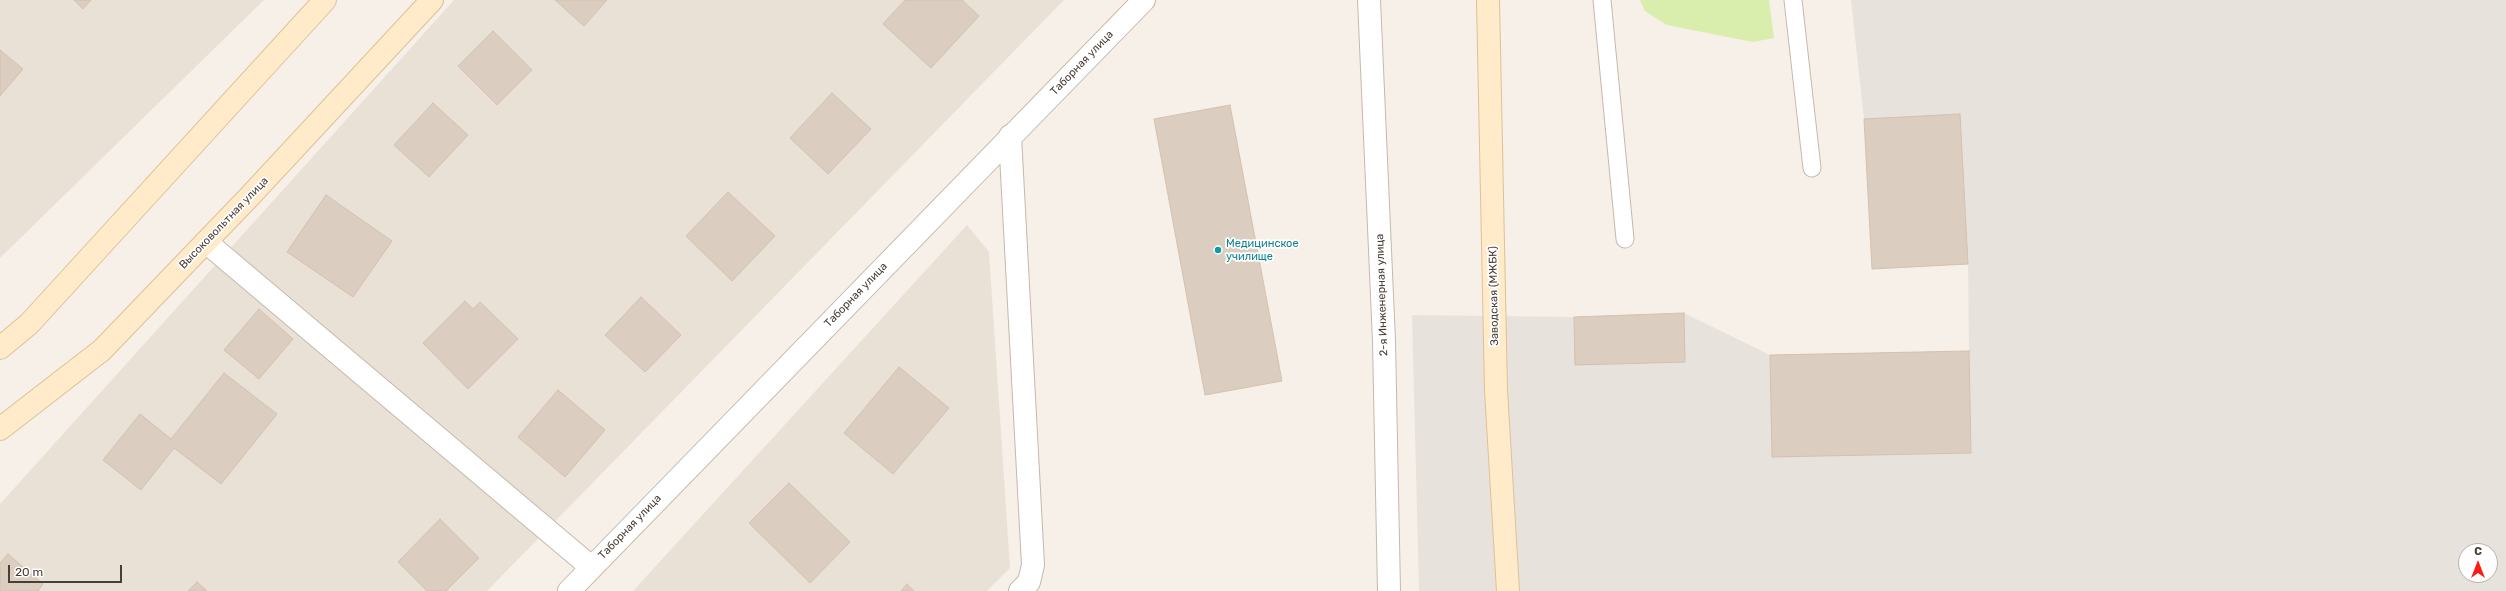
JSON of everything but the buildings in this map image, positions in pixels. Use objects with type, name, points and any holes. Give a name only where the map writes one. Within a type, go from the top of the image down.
[{"type":"main road","points":[[0,348],[29,324],[325,0]]},
{"type":"main road","name":"Высоковольтная улица","points":[[0,429],[102,350],[206,242],[432,0]]},
{"type":"main road","name":"Заводская (МЖБК)","points":[[1488,0],[1496,390],[1508,591]]},
{"type":"street","name":"Таборная улица","points":[[569,591],[590,567],[1144,0]]},
{"type":"street","name":"2-я Инженерная улица","points":[[1370,0],[1384,341],[1389,591]]},
{"type":"street","points":[[1010,136],[1034,565],[1029,582],[1020,591]]},
{"type":"street","points":[[206,242],[590,567]]},
{"type":"lane","points":[[1602,0],[1625,239]]},
{"type":"lane","points":[[1793,0],[1812,168]]},
{"type":"shaded area","points":[[0,0],[264,0],[0,258]]},
{"type":"shaded area","points":[[454,0],[1064,0],[487,591],[0,591],[0,504]]},
{"type":"shaded area","points":[[1851,0],[2506,0],[2506,591],[1419,591],[1412,315],[1574,317],[1684,313],[1770,355],[1969,351],[1968,264],[1872,269],[1864,119]]},
{"type":"shaded area","points":[[967,225],[989,252],[1010,568],[987,591],[633,591]]},
{"type":"green space","points":[[1640,0],[1769,0],[1774,38],[1753,42],[1667,25],[1645,11]]},
{"type":"place","name":"Медицинское училище","points":[[1218,250]]}]
